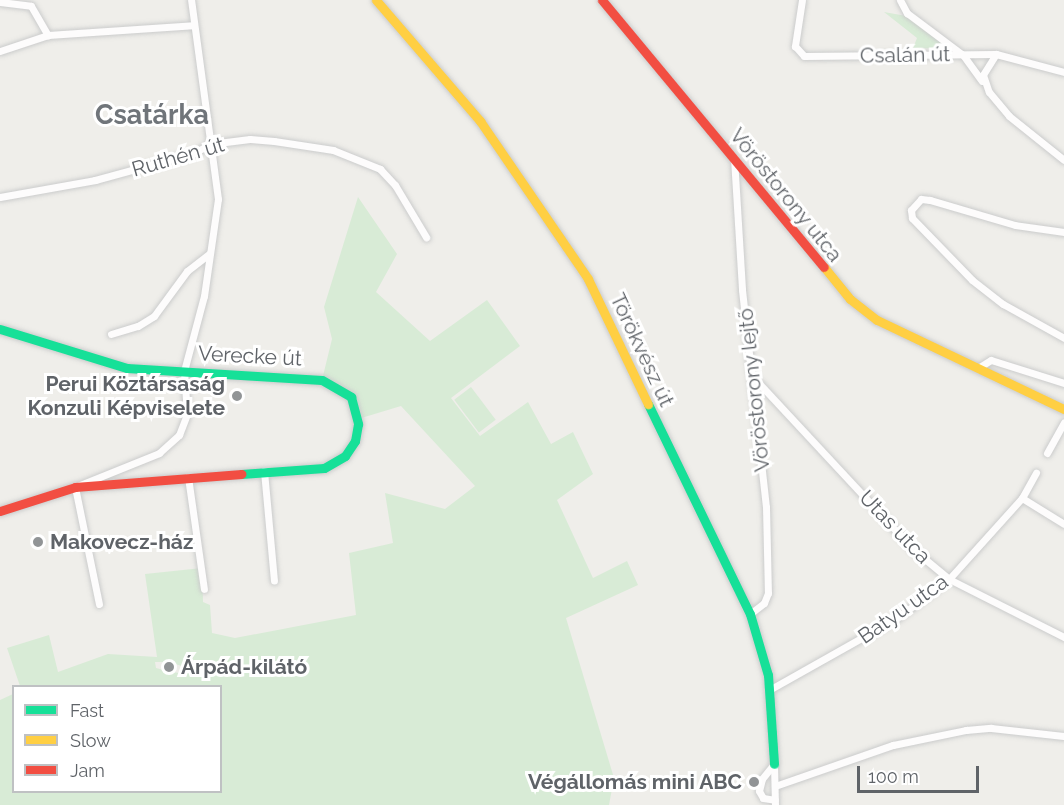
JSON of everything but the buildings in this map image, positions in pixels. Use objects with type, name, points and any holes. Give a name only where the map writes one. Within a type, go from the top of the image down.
[{"type":"street","points":[[99,604],[75,486],[151,457],[171,443],[187,414],[184,371],[204,296],[218,199],[191,0]]},
{"type":"street","name":"Törökvész út","points":[[376,0],[480,121],[588,279],[750,614],[769,690],[774,764],[775,802],[763,798],[759,791],[762,779],[774,764]]},
{"type":"street","name":"Vöröstorony utca","points":[[602,0],[857,305],[877,320],[1064,409]]},
{"type":"street","name":"Csalán út","points":[[802,0],[795,46],[804,56],[996,54],[1064,72]]},
{"type":"street","points":[[900,0],[907,13],[963,55],[1009,116],[1064,160]]},
{"type":"street","points":[[0,2],[30,6],[48,35]]},
{"type":"street","points":[[0,51],[48,35],[193,25]]},
{"type":"street","points":[[983,82],[985,69],[996,54]]},
{"type":"street","name":"Ruthén út","points":[[0,197],[95,180],[194,153],[210,144],[250,139],[333,150],[371,164],[395,185],[426,237]]},
{"type":"street","name":"Vöröstorony lejtő","points":[[734,158],[742,290],[754,378],[766,507],[768,593],[764,603],[750,614]]},
{"type":"street","points":[[1064,232],[1015,225],[930,200],[921,199],[911,210],[912,218],[972,280],[1003,304],[1064,338]]},
{"type":"street","points":[[111,334],[138,326],[154,316],[187,271],[210,253]]},
{"type":"street","name":"Verecke út","points":[[0,328],[104,364],[184,371],[303,376],[333,383],[351,398],[357,432],[345,456],[324,468],[75,486],[0,511]]},
{"type":"street","points":[[978,368],[991,360],[1064,383]]},
{"type":"street","name":"Utas utca","points":[[754,378],[914,550],[949,579],[1064,637]]},
{"type":"street","points":[[1047,453],[1064,422]]},
{"type":"street","points":[[264,471],[273,581]]},
{"type":"street","name":"Batyu utca","points":[[769,690],[897,618],[949,579],[1022,498],[1036,473]]},
{"type":"street","points":[[188,477],[204,590]]},
{"type":"street","points":[[1022,498],[1064,524]]},
{"type":"street","points":[[775,786],[893,745],[956,732],[991,728],[1064,736]]},
{"type":"green space","points":[[884,12],[906,16],[950,49],[913,48],[917,38]]},
{"type":"green space","points":[[358,197],[397,254],[376,292],[430,341],[487,300],[520,346],[451,398],[480,436],[528,402],[551,444],[573,432],[593,474],[557,500],[593,578],[627,561],[638,585],[566,618],[614,778],[609,805],[0,805],[0,700],[12,694],[12,793],[222,793],[222,685],[20,685],[7,648],[49,635],[58,672],[108,654],[157,657],[145,574],[202,568],[203,602],[210,605],[212,633],[235,638],[356,615],[349,553],[393,543],[385,493],[445,509],[475,486],[401,406],[358,419],[353,402],[322,380],[332,339],[324,307]],"holes":[[[155,662],[168,662],[182,666],[180,673],[171,672],[156,668]]]},
{"type":"green space","points":[[471,387],[496,420],[479,432],[454,400]]},
{"type":"traffic: fast","points":[[0,329],[127,368],[322,380],[351,397],[358,424],[355,441],[345,456],[324,468],[241,474]]},
{"type":"traffic: fast","points":[[648,404],[750,614],[768,675],[774,764]]},
{"type":"traffic: slow","points":[[376,0],[480,121],[588,279],[648,404]]},
{"type":"traffic: slow","points":[[824,267],[850,299],[877,320],[1064,409]]},
{"type":"traffic: jam","points":[[602,0],[824,267]]},
{"type":"traffic: jam","points":[[0,511],[75,487],[241,474]]},
{"type":"place","name":"Perui Köztársaság Konzuli Képviselete","points":[[237,396]]},
{"type":"place","name":"Makovecz-ház","points":[[38,542]]},
{"type":"place","name":"Árpád-kilátó","points":[[169,667]]},
{"type":"place","name":"Végállomás mini ABC","points":[[754,782]]},
{"type":"district","name":"Csatárka","points":[[152,115]]}]
